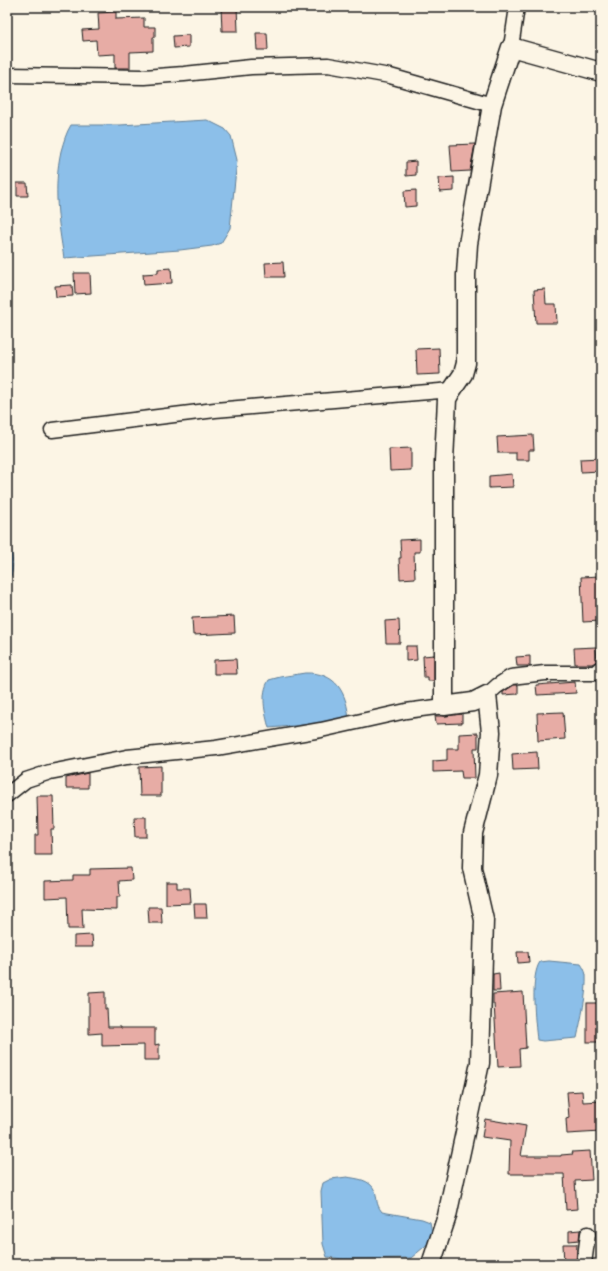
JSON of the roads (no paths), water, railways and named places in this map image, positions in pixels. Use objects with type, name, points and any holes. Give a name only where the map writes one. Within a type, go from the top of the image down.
[{"type":"street","points":[[444,706],[444,461],[448,399],[452,390],[463,374],[466,363],[466,275],[468,244],[492,105],[511,47],[517,7]]},
{"type":"street","points":[[511,47],[601,72]]},
{"type":"street","points":[[7,75],[144,77],[251,67],[328,65],[390,76],[492,105]]},
{"type":"street","points":[[52,430],[215,410],[452,390]]},
{"type":"street","points":[[7,795],[26,780],[50,772],[127,757],[216,748],[321,730],[406,711],[473,702],[487,695],[511,677],[545,673],[595,673],[601,668]]},
{"type":"street","points":[[432,1264],[447,1216],[480,1063],[484,920],[472,868],[473,832],[488,775],[491,732],[487,695]]},
{"type":"street","points":[[584,1264],[588,1234]]},
{"type":"water","points":[[207,120],[225,129],[231,136],[237,160],[230,228],[221,243],[212,246],[180,250],[64,258],[58,218],[57,178],[61,151],[66,134],[71,125],[120,125]]},
{"type":"water","points":[[7,532],[13,565],[10,578],[7,583]]},
{"type":"water","points":[[305,673],[325,676],[338,686],[346,701],[349,721],[269,728],[264,697],[266,685],[269,680]]},
{"type":"water","points":[[549,961],[581,964],[585,972],[585,998],[577,1038],[543,1041],[537,1040],[534,1000],[535,978],[540,962]]},
{"type":"water","points":[[347,1177],[363,1180],[373,1187],[382,1212],[422,1219],[430,1222],[432,1233],[430,1242],[411,1258],[343,1259],[327,1257],[323,1244],[321,1191],[323,1183],[331,1179]]}]
